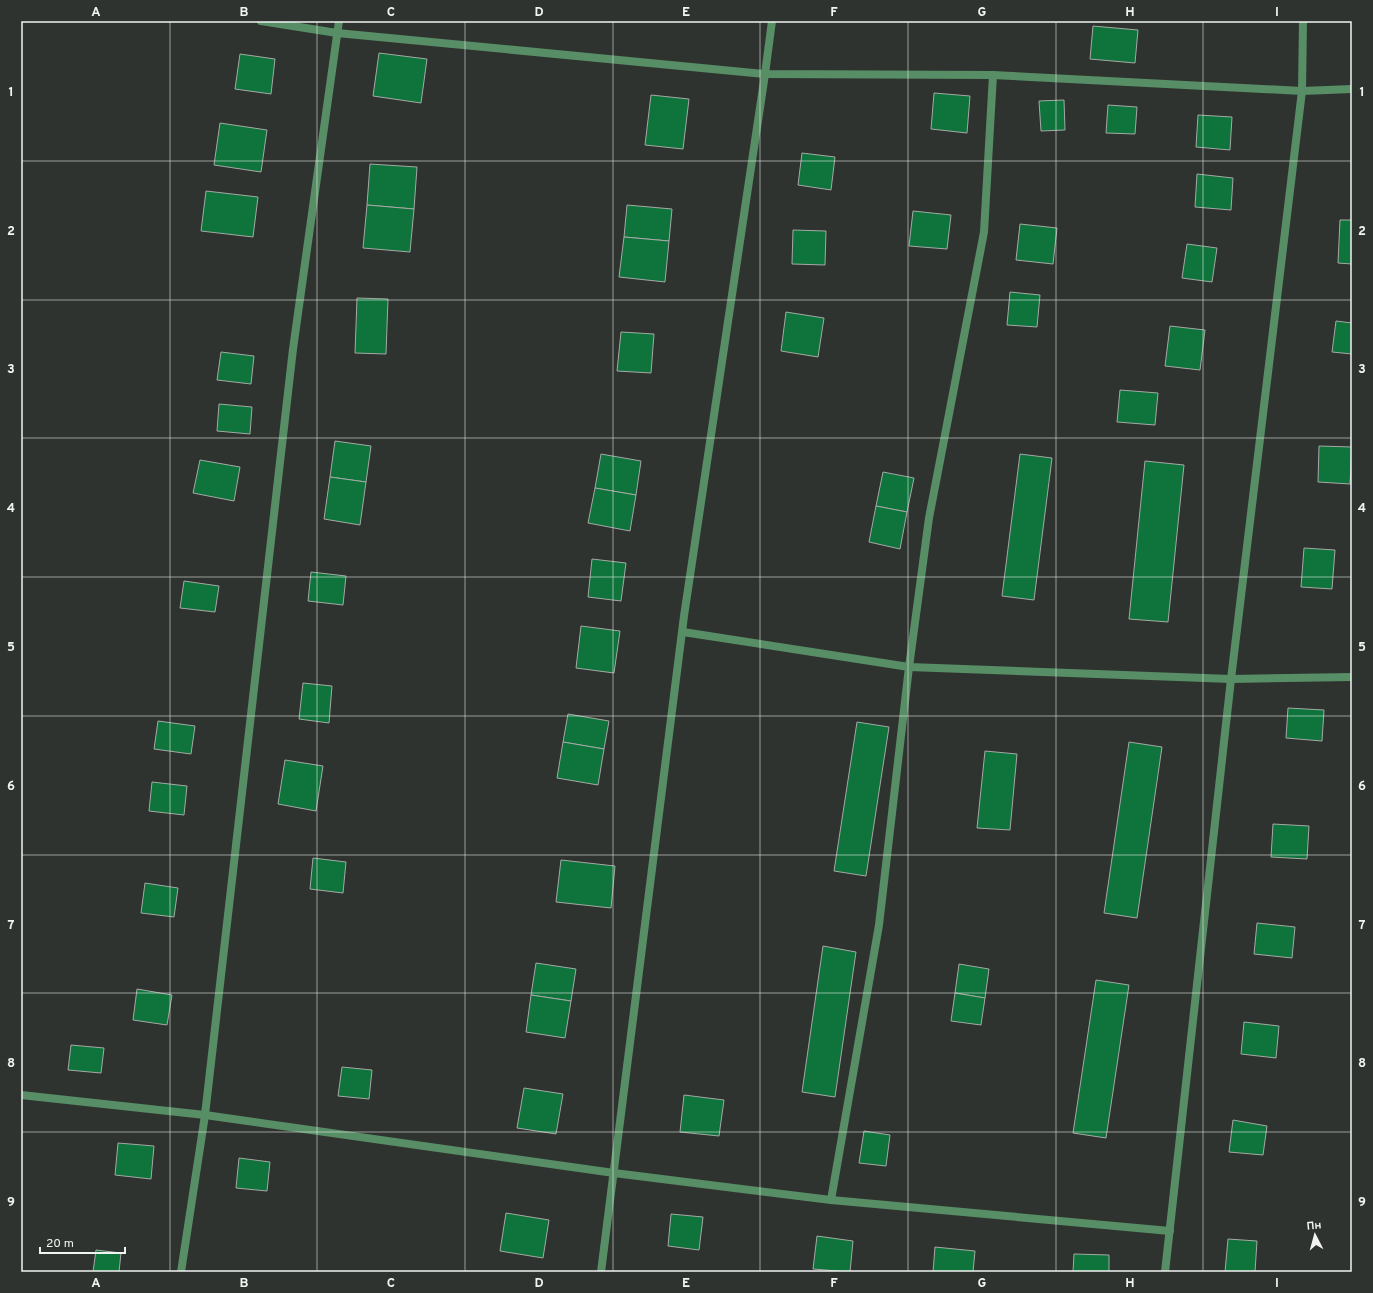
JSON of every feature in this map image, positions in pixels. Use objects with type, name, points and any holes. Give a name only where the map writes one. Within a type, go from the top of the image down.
[{"type":"street","points":[[261,21],[337,33],[766,74],[993,75],[1302,91],[1352,89]]},
{"type":"street","points":[[181,1272],[205,1115],[293,349],[339,21]]},
{"type":"street","points":[[601,1272],[683,632],[766,74],[772,21]]},
{"type":"street","points":[[1165,1272],[1231,679],[1302,91],[1303,21]]},
{"type":"street","points":[[831,1200],[878,926],[909,667],[929,518],[984,232],[993,75]]},
{"type":"street","points":[[683,632],[909,667],[1231,679],[1352,677]]},
{"type":"street","points":[[21,1095],[205,1115],[614,1173],[831,1200],[1170,1231]]},
{"type":"building","points":[[1093,26],[1138,30],[1135,63],[1090,59]]},
{"type":"building","points":[[379,53],[427,59],[421,103],[373,96]]},
{"type":"building","points":[[240,54],[275,59],[271,94],[235,89]]},
{"type":"building","points":[[934,93],[970,96],[967,133],[931,129]]},
{"type":"building","points":[[651,95],[689,99],[683,149],[645,145]]},
{"type":"building","points":[[1064,100],[1065,130],[1041,131],[1039,101]]},
{"type":"building","points":[[1108,105],[1137,107],[1135,134],[1106,133]]},
{"type":"building","points":[[1198,115],[1232,117],[1230,150],[1196,147]]},
{"type":"building","points":[[220,123],[267,130],[261,172],[214,165]]},
{"type":"building","points":[[802,153],[835,157],[831,190],[798,185]]},
{"type":"building","points":[[370,164],[417,167],[414,209],[367,205]]},
{"type":"building","points":[[1197,174],[1233,178],[1231,210],[1195,207]]},
{"type":"building","points":[[206,191],[258,197],[253,237],[201,231]]},
{"type":"building","points":[[367,205],[414,209],[410,252],[363,248]]},
{"type":"building","points":[[627,205],[672,209],[669,241],[624,237]]},
{"type":"building","points":[[913,211],[951,215],[947,249],[909,246]]},
{"type":"building","points":[[1340,220],[1352,220],[1352,264],[1338,263]]},
{"type":"building","points":[[1020,224],[1057,228],[1053,264],[1016,260]]},
{"type":"building","points":[[793,230],[826,231],[825,265],[792,264]]},
{"type":"building","points":[[624,237],[669,241],[665,282],[619,277]]},
{"type":"building","points":[[1187,244],[1217,248],[1212,282],[1182,278]]},
{"type":"building","points":[[1010,292],[1040,295],[1037,327],[1007,325]]},
{"type":"building","points":[[357,298],[388,299],[386,354],[355,353]]},
{"type":"building","points":[[786,312],[824,318],[818,357],[781,351]]},
{"type":"building","points":[[1336,321],[1352,323],[1352,354],[1332,352]]},
{"type":"building","points":[[1170,326],[1205,330],[1200,370],[1165,366]]},
{"type":"building","points":[[621,332],[654,334],[651,373],[617,371]]},
{"type":"building","points":[[221,352],[254,356],[251,384],[217,380]]},
{"type":"building","points":[[1120,390],[1158,393],[1155,425],[1117,422]]},
{"type":"building","points":[[219,404],[252,407],[250,434],[217,431]]},
{"type":"building","points":[[335,441],[371,446],[366,482],[330,477]]},
{"type":"building","points":[[1319,446],[1352,447],[1350,484],[1318,482]]},
{"type":"building","points":[[601,454],[641,461],[636,495],[595,488]]},
{"type":"building","points":[[1020,454],[1052,458],[1034,600],[1002,596]]},
{"type":"building","points":[[200,460],[240,467],[234,501],[193,493]]},
{"type":"building","points":[[1145,461],[1184,465],[1168,622],[1129,619]]},
{"type":"building","points":[[883,472],[914,478],[907,512],[876,506]]},
{"type":"building","points":[[330,477],[366,482],[360,525],[324,519]]},
{"type":"building","points":[[595,488],[636,495],[630,531],[588,523]]},
{"type":"building","points":[[876,506],[907,512],[900,549],[869,542]]},
{"type":"building","points":[[1304,548],[1335,550],[1332,589],[1301,587]]},
{"type":"building","points":[[592,559],[626,563],[621,601],[588,597]]},
{"type":"building","points":[[311,572],[346,576],[343,605],[308,601]]},
{"type":"building","points":[[184,581],[219,586],[215,612],[180,608]]},
{"type":"building","points":[[581,626],[620,631],[614,673],[576,668]]},
{"type":"building","points":[[303,683],[332,686],[329,723],[299,719]]},
{"type":"building","points":[[1288,708],[1324,710],[1322,741],[1286,738]]},
{"type":"building","points":[[568,714],[609,721],[604,749],[563,742]]},
{"type":"building","points":[[158,721],[195,726],[191,754],[154,749]]},
{"type":"building","points":[[857,722],[889,727],[866,876],[834,871]]},
{"type":"building","points":[[563,742],[604,749],[598,785],[557,778]]},
{"type":"building","points":[[1129,742],[1162,747],[1137,918],[1104,913]]},
{"type":"building","points":[[985,751],[1017,754],[1010,830],[977,828]]},
{"type":"building","points":[[285,760],[323,766],[316,811],[278,804]]},
{"type":"building","points":[[152,782],[187,786],[184,815],[149,811]]},
{"type":"building","points":[[1273,824],[1309,826],[1307,859],[1271,857]]},
{"type":"building","points":[[313,858],[346,862],[343,893],[310,889]]},
{"type":"building","points":[[561,860],[615,866],[611,908],[556,902]]},
{"type":"building","points":[[145,883],[178,888],[174,917],[141,913]]},
{"type":"building","points":[[1257,923],[1295,927],[1292,958],[1254,954]]},
{"type":"building","points":[[823,946],[856,952],[835,1097],[802,1092]]},
{"type":"building","points":[[536,963],[576,969],[571,1001],[531,995]]},
{"type":"building","points":[[959,964],[989,969],[985,998],[955,993]]},
{"type":"building","points":[[1096,980],[1129,985],[1106,1138],[1073,1133]]},
{"type":"building","points":[[137,989],[172,995],[167,1025],[133,1020]]},
{"type":"building","points":[[955,993],[985,998],[981,1025],[951,1021]]},
{"type":"building","points":[[531,995],[571,1001],[565,1038],[526,1032]]},
{"type":"building","points":[[1244,1022],[1279,1026],[1276,1058],[1241,1054]]},
{"type":"building","points":[[71,1045],[104,1048],[101,1073],[68,1070]]},
{"type":"building","points":[[342,1067],[372,1070],[369,1099],[338,1096]]},
{"type":"building","points":[[524,1088],[563,1094],[556,1134],[517,1128]]},
{"type":"building","points":[[684,1095],[724,1100],[719,1136],[680,1132]]},
{"type":"building","points":[[1233,1120],[1267,1126],[1263,1155],[1229,1152]]},
{"type":"building","points":[[864,1131],[890,1135],[886,1166],[859,1163]]},
{"type":"building","points":[[118,1143],[154,1146],[151,1179],[115,1175]]},
{"type":"building","points":[[239,1158],[270,1162],[267,1191],[236,1188]]},
{"type":"building","points":[[506,1213],[549,1220],[543,1258],[500,1251]]},
{"type":"building","points":[[671,1214],[703,1217],[699,1250],[668,1246]]},
{"type":"building","points":[[817,1236],[853,1241],[850,1272],[813,1269]]},
{"type":"building","points":[[1228,1239],[1257,1241],[1255,1272],[1225,1272]]},
{"type":"building","points":[[935,1247],[975,1251],[973,1272],[933,1272]]},
{"type":"building","points":[[96,1250],[121,1253],[119,1272],[93,1272]]},
{"type":"building","points":[[1074,1254],[1109,1255],[1109,1272],[1073,1272]]}]
